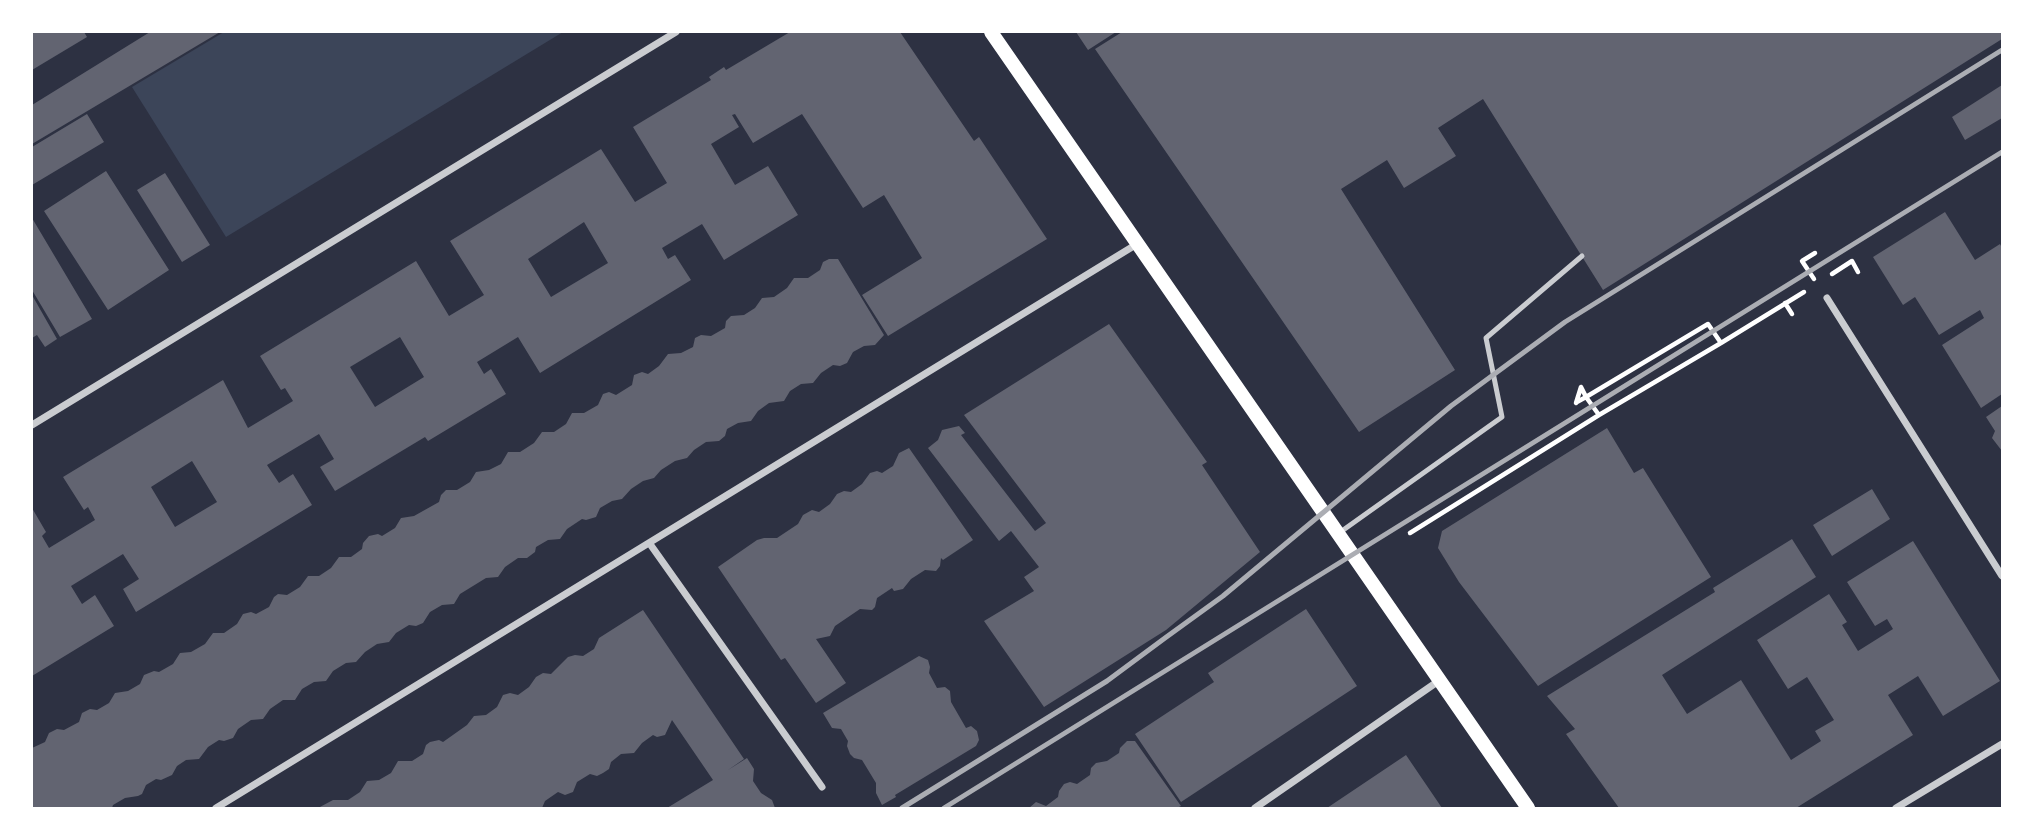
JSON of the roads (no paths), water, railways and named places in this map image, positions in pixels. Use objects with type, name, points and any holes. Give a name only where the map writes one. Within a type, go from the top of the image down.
[{"type":"main road","points":[[990,32],[1528,808]]},
{"type":"street","points":[[32,425],[676,32]]},
{"type":"street","points":[[216,808],[1137,244]]},
{"type":"street","points":[[1827,298],[2003,576]]},
{"type":"street","points":[[650,544],[821,787]]},
{"type":"street","points":[[1255,808],[1440,680]]},
{"type":"street","points":[[1896,808],[2003,744]]},
{"type":"lane","points":[[1339,534],[1502,417],[1486,338],[1582,256]]},
{"type":"railway","points":[[902,808],[1107,681],[1223,596],[1451,406],[1565,322],[2002,50]]},
{"type":"railway","points":[[944,808],[2002,152]]}]
